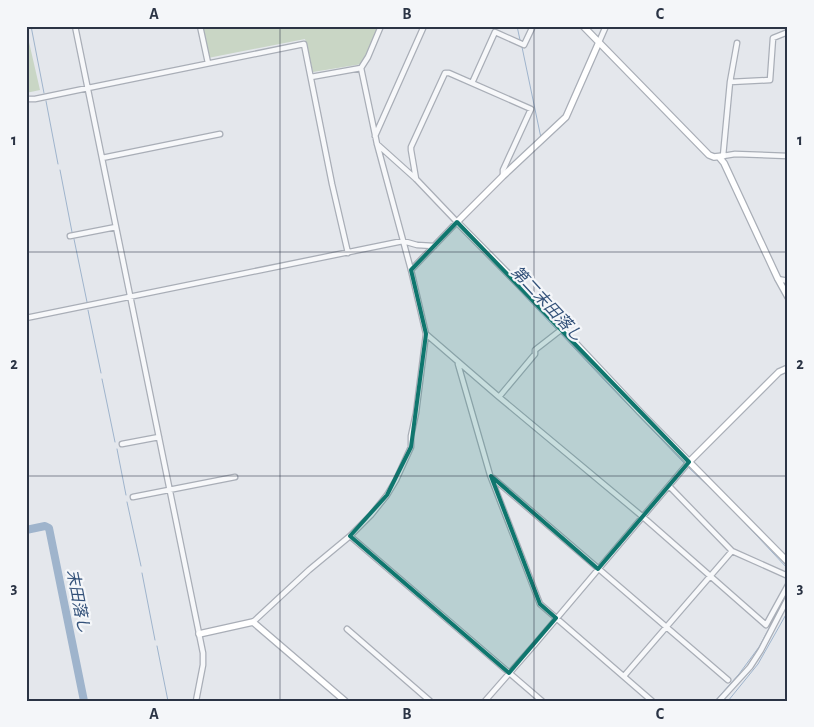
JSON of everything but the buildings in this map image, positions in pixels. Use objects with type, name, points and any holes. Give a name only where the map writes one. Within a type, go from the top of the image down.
[{"type":"street","points":[[75,26],[199,634],[203,659],[196,701]]},
{"type":"street","points":[[200,26],[208,63]]},
{"type":"street","points":[[199,634],[253,622],[371,515],[396,480],[411,447],[426,334],[375,136],[361,68],[368,57],[381,26]]},
{"type":"street","points":[[375,136],[424,26]]},
{"type":"street","points":[[472,83],[495,32],[524,45],[533,26]]},
{"type":"street","points":[[583,26],[709,155],[714,157],[734,154],[788,156]]},
{"type":"street","points":[[411,270],[503,176],[566,117],[606,26]]},
{"type":"street","points":[[730,82],[770,80],[773,38],[788,32]]},
{"type":"street","points":[[737,43],[730,82],[721,157],[788,297]]},
{"type":"street","points":[[26,99],[304,44],[348,253]]},
{"type":"street","points":[[311,77],[361,68]]},
{"type":"street","points":[[416,179],[411,150],[445,73],[449,73],[530,109],[503,170],[503,176]]},
{"type":"street","points":[[102,158],[220,134]]},
{"type":"street","points":[[377,144],[416,179],[788,562]]},
{"type":"street","points":[[70,236],[116,227]]},
{"type":"street","points":[[26,318],[403,241],[417,245],[434,246]]},
{"type":"street","points":[[778,279],[788,280]]},
{"type":"street","points":[[499,397],[535,354],[535,350],[562,330]]},
{"type":"street","points":[[426,334],[766,625],[788,585]]},
{"type":"street","points":[[458,362],[490,475],[540,604],[652,701]]},
{"type":"street","points":[[485,701],[689,462],[779,372],[788,368]]},
{"type":"street","points":[[122,444],[159,437]]},
{"type":"street","points":[[490,475],[728,680]]},
{"type":"street","points":[[133,497],[235,477]]},
{"type":"street","points":[[669,486],[732,551],[788,576]]},
{"type":"street","points":[[350,536],[542,701]]},
{"type":"street","points":[[624,676],[732,551]]},
{"type":"street","points":[[719,701],[750,667],[788,598]]},
{"type":"street","points":[[253,622],[345,701]]},
{"type":"street","points":[[347,629],[430,701]]},
{"type":"highlighted area","points":[[457,222],[689,462],[598,569],[491,476],[540,604],[556,618],[509,673],[350,536],[387,495],[411,447],[426,334],[411,270]]},
{"type":"green space","points":[[202,26],[378,26],[362,64],[313,72],[305,39],[208,58]]},
{"type":"green space","points":[[26,29],[40,90],[26,93]]},
{"type":"waterway","points":[[31,26],[44,93]]},
{"type":"waterway","name":"第二末田落し","points":[[517,26],[520,40]]},
{"type":"waterway","name":"第二末田落し","points":[[522,47],[541,138]]},
{"type":"waterway","points":[[46,101],[58,164]]},
{"type":"waterway","points":[[60,170],[72,232]]},
{"type":"waterway","points":[[74,239],[87,302]]},
{"type":"waterway","name":"第二末田落し","points":[[498,268],[557,330]]},
{"type":"waterway","points":[[88,310],[101,373]]},
{"type":"waterway","name":"第二末田落し","points":[[560,333],[685,464]]},
{"type":"waterway","points":[[102,379],[115,442]]},
{"type":"waterway","points":[[117,449],[126,495]]},
{"type":"waterway","name":"第二末田落し","points":[[688,467],[725,502]]},
{"type":"waterway","points":[[127,502],[141,566]]},
{"type":"waterway","name":"第二末田落し","points":[[743,521],[788,569]]},
{"type":"waterway","name":"末田落し","points":[[26,530],[45,526],[49,528],[84,701]]},
{"type":"waterway","points":[[142,573],[155,640]]},
{"type":"waterway","name":"第二末田落し","points":[[715,701],[739,674],[759,647],[788,593]]},
{"type":"waterway","points":[[728,701],[758,664],[788,611]]},
{"type":"waterway","points":[[157,646],[168,701]]}]
